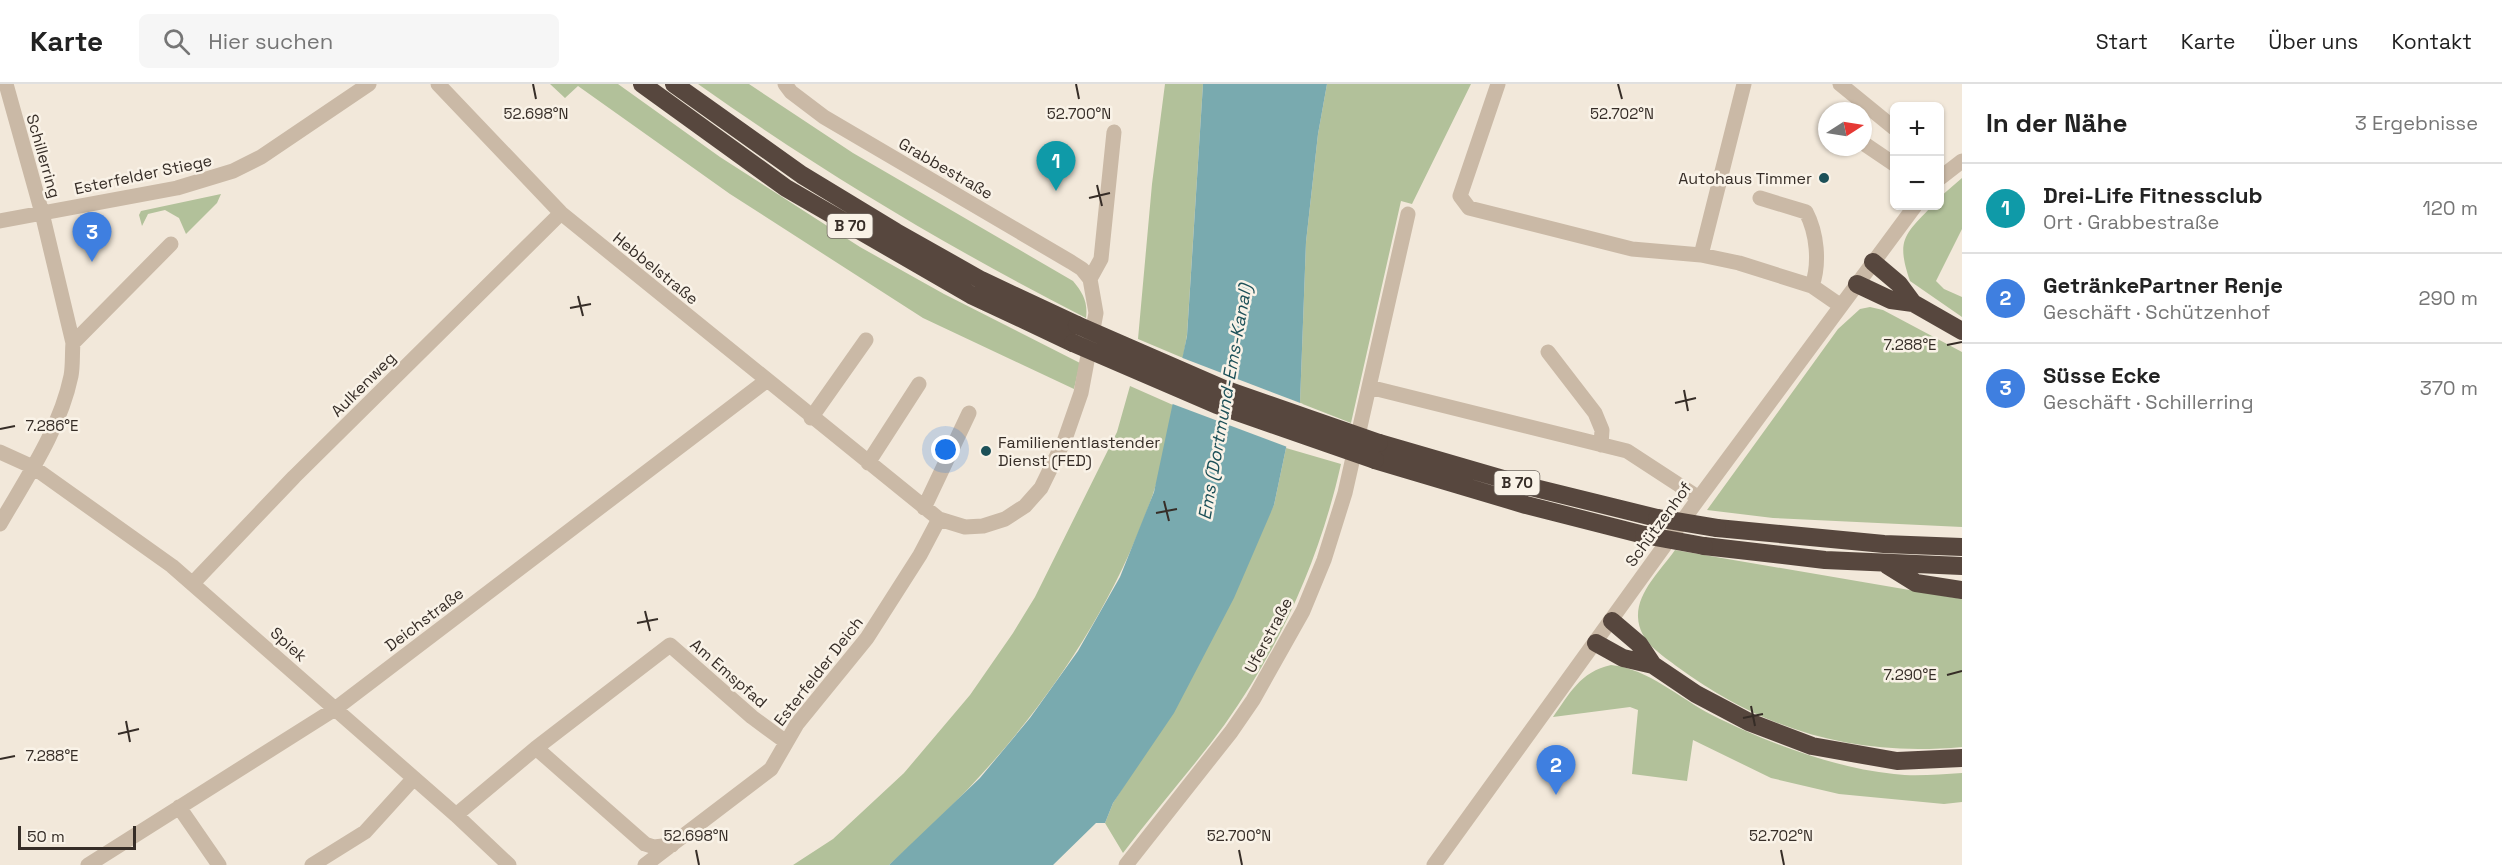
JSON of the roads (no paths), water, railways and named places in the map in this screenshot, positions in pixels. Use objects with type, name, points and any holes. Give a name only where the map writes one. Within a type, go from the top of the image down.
[{"type":"highway","name":"B 70","points":[[642,84],[786,188],[971,295],[1075,334]]},
{"type":"highway","name":"B 70","points":[[674,84],[802,175],[896,232],[1075,334],[1217,405],[1377,451],[1657,518],[1717,528],[1884,544],[1962,548]]},
{"type":"highway","points":[[1873,262],[1899,284],[1913,303]]},
{"type":"highway","points":[[1857,284],[1892,300],[1913,303],[1962,331]]},
{"type":"highway","name":"B 70","points":[[1377,451],[1526,505],[1644,535],[1704,546],[1825,560],[1962,566]]},
{"type":"highway","points":[[1885,564],[1916,583],[1962,590]]},
{"type":"highway","points":[[1612,621],[1639,644],[1653,665]]},
{"type":"highway","points":[[1596,643],[1623,658],[1653,665],[1696,694],[1749,722],[1812,746],[1897,761],[1962,758]]},
{"type":"street","name":"Schillerring","points":[[6,84],[42,213],[73,343]]},
{"type":"street","name":"Esterfelder Stiege","points":[[0,221],[177,188],[233,171],[261,158],[369,84]]},
{"type":"street","name":"Hebbelstraße","points":[[438,84],[561,213],[939,519]]},
{"type":"street","name":"Grabbestraße","points":[[785,84],[791,92],[824,117],[1071,262],[1082,269],[1090,279]]},
{"type":"street","points":[[1498,84],[1460,196],[1469,208],[1632,249],[1701,255],[1739,262],[1812,286],[1841,306]]},
{"type":"street","points":[[1701,255],[1744,84]]},
{"type":"street","points":[[1840,84],[1890,125]]},
{"type":"street","points":[[939,519],[965,527],[983,526],[1005,519],[1025,506],[1041,488],[1065,439],[1081,393],[1096,312],[1090,279],[1101,259],[1114,132]]},
{"type":"street","points":[[1872,149],[1890,161]]},
{"type":"street","points":[[1944,169],[1962,160]]},
{"type":"street","points":[[1760,198],[1806,212],[1812,224],[1816,252],[1816,275],[1812,286]]},
{"type":"street","name":"Schützenhof","points":[[1434,865],[1699,498],[1912,210]]},
{"type":"street","name":"Aulkenweg","points":[[193,583],[294,477],[561,213]]},
{"type":"street","name":"Uferstraße","points":[[1126,865],[1231,732],[1253,700],[1303,611],[1324,560],[1340,512],[1408,214]]},
{"type":"street","points":[[0,524],[62,410],[71,374],[73,343],[171,244]]},
{"type":"street","points":[[812,418],[866,340]]},
{"type":"street","points":[[1548,352],[1595,413],[1602,430],[1601,445]]},
{"type":"street","name":"Deichstraße","points":[[88,865],[335,709],[766,381]]},
{"type":"street","points":[[868,463],[919,384]]},
{"type":"street","points":[[1370,387],[1627,451],[1699,498]]},
{"type":"street","points":[[924,508],[969,413]]},
{"type":"street","name":"Spiek","points":[[0,452],[33,467],[193,583],[456,815],[509,865]]},
{"type":"street","name":"Esterfelder Deich","points":[[645,865],[771,769],[797,724],[867,639],[920,555],[939,519]]},
{"type":"street","name":"Am Emspfad","points":[[456,815],[536,748],[670,645],[752,717],[786,742]]},
{"type":"street","points":[[536,748],[645,844],[654,847],[672,845]]},
{"type":"street","points":[[312,865],[365,832],[414,778]]},
{"type":"street","points":[[179,807],[219,865]]},
{"type":"water","name":"Ems (Dortmund-Ems-Kanal)","points":[[1203,84],[1327,84],[1318,134],[1306,242],[1300,403],[1286,448],[1274,505],[1234,598],[1174,713],[1113,803],[1105,823],[1096,823],[1053,865],[889,865],[980,778],[1030,718],[1078,651],[1120,577],[1154,492],[1187,336]]},
{"type":"place","name":"Autohaus Timmer","points":[[1824,178]]},
{"type":"place","name":"Drei-Life Fitnessclub","points":[[1056,191]]},
{"type":"place","name":"Süsse Ecke","points":[[92,262]]},
{"type":"place","name":"Familienentlastender Dienst (FED)","points":[[986,451]]},
{"type":"place","name":"GetränkePartner Renje","points":[[1556,795]]}]
